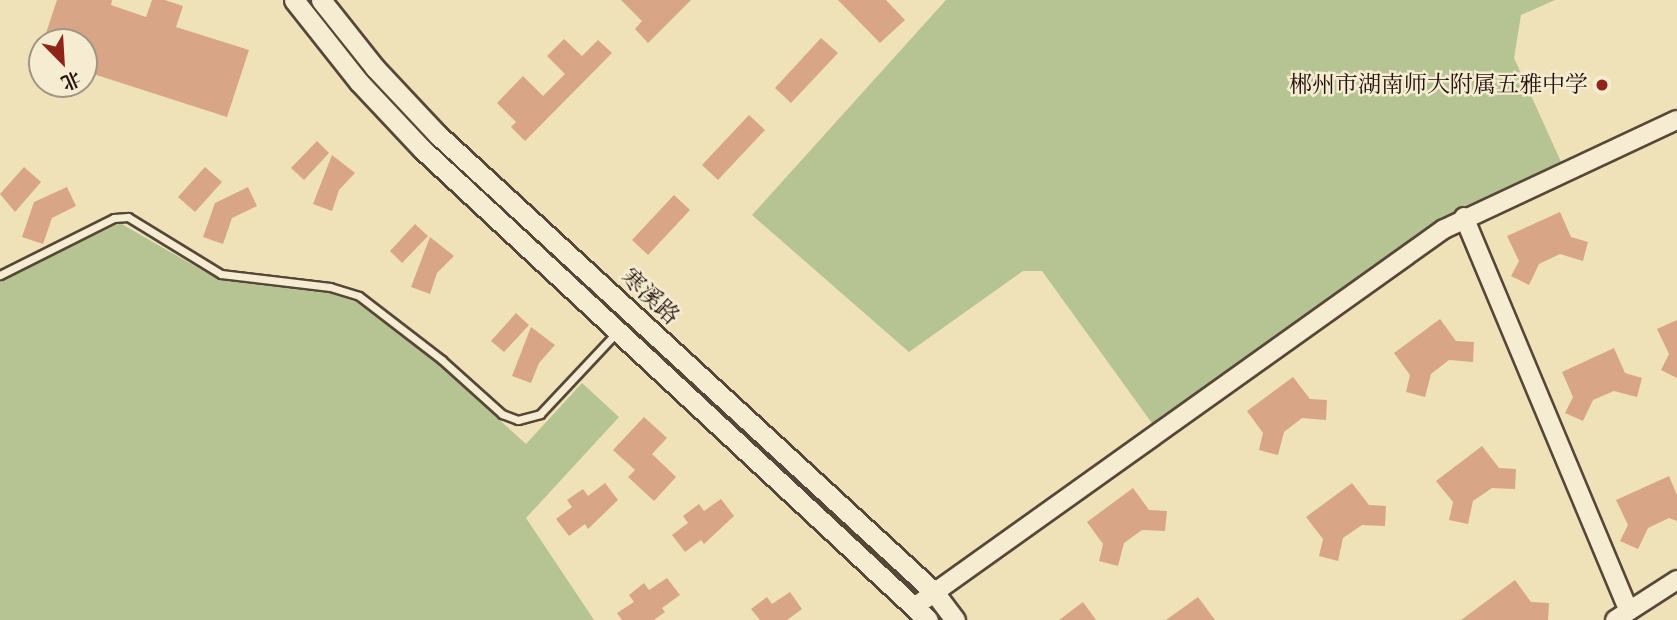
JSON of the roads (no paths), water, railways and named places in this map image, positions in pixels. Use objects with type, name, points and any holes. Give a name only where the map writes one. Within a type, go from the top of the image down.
[{"type":"main road","name":"寒溪路","points":[[294,0],[359,82],[414,141],[923,612]]},
{"type":"main road","name":"寒溪路","points":[[321,0],[375,68],[437,134],[934,592],[956,620]]},
{"type":"street","points":[[923,612],[934,592],[1464,217],[1677,120]]},
{"type":"street","points":[[1464,217],[1621,615],[1677,580]]},
{"type":"lane","points":[[0,275],[114,218],[128,217],[221,274],[330,287],[359,296],[442,360],[502,414],[518,420],[541,414],[619,330]]},
{"type":"place","name":"郴州市湖南师大附属五雅中学","points":[[1602,85]]}]
